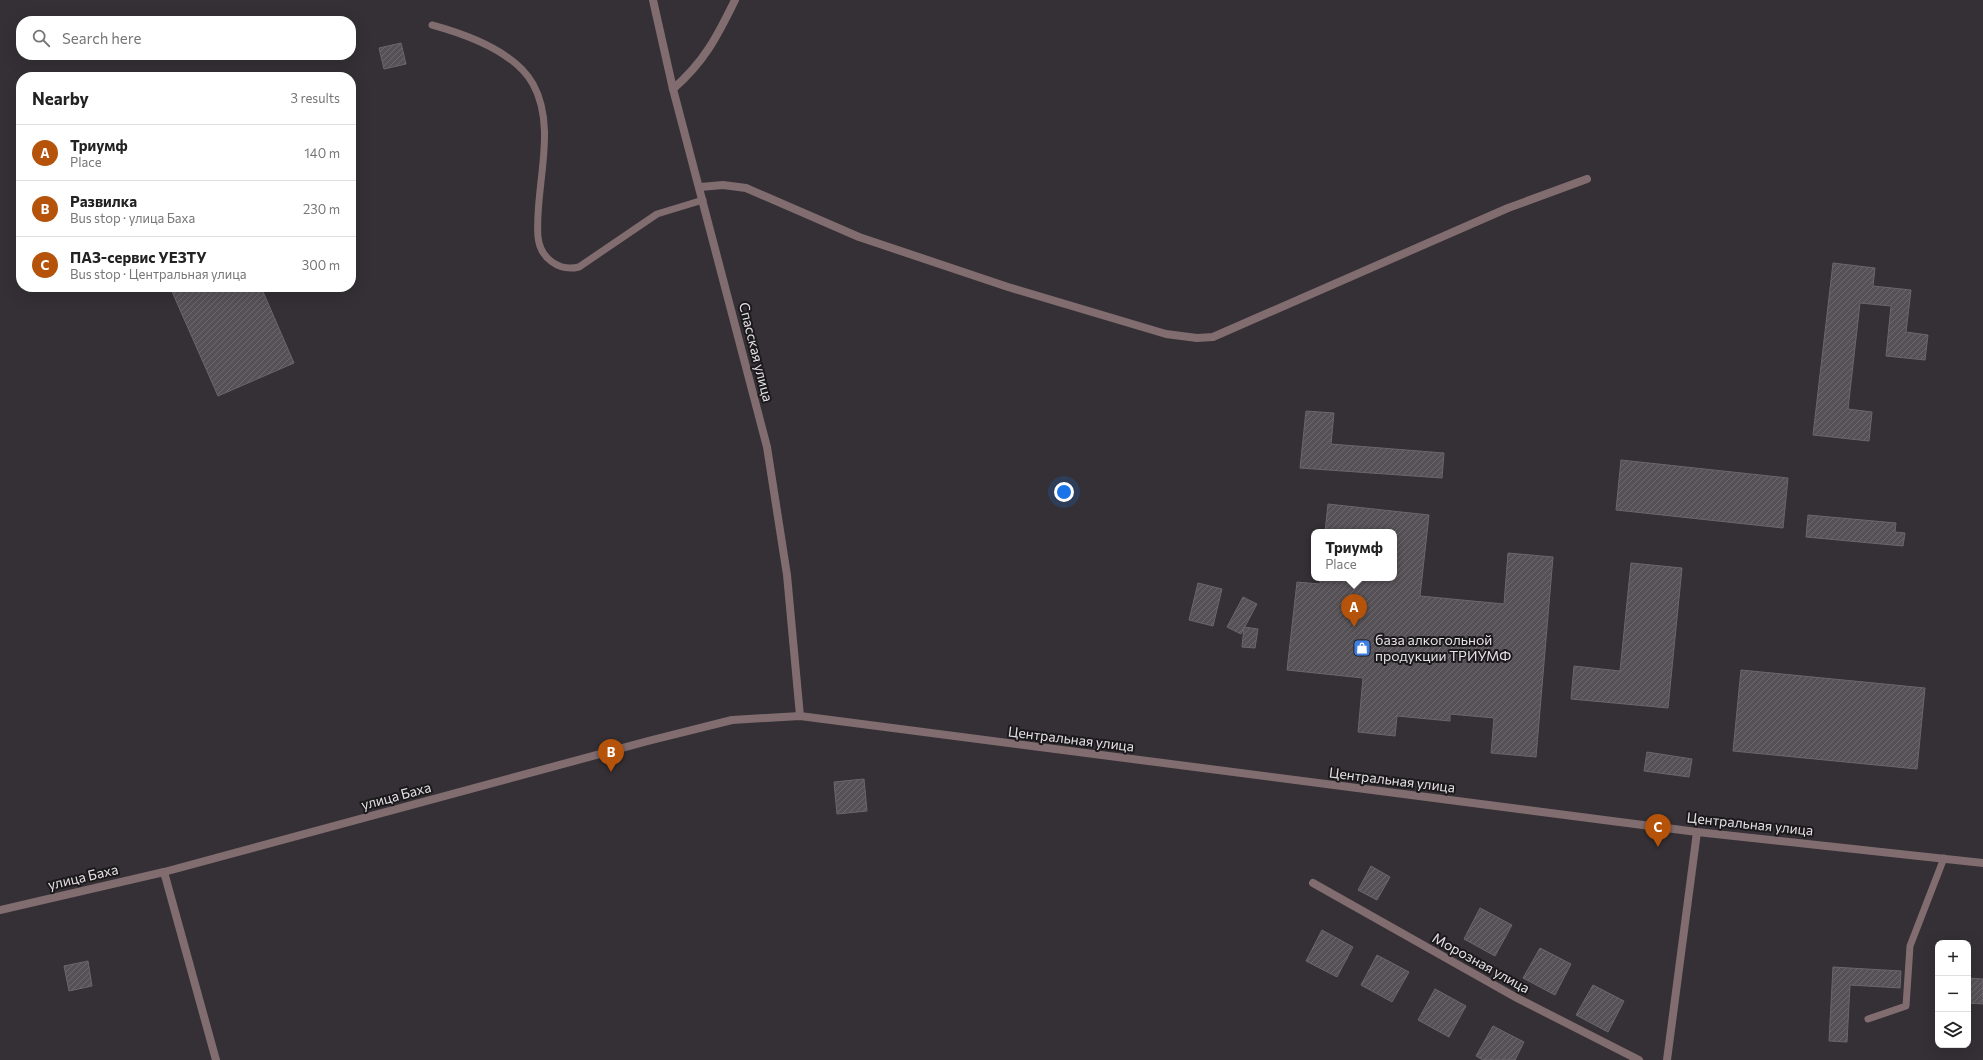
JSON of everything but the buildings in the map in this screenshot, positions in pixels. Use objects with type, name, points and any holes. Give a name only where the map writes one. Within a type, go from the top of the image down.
[{"type":"street","name":"Спасская улица","points":[[653,0],[673,89],[700,187],[767,447],[787,575],[800,716]]},
{"type":"street","points":[[673,89],[698,66],[706,55],[735,0]]},
{"type":"street","points":[[700,187],[723,185],[746,188],[859,237],[1008,286],[1166,334],[1197,338],[1213,337],[1508,208],[1587,180]]},
{"type":"street","name":"Центральная улица","points":[[800,716],[1697,832],[1983,863]]},
{"type":"street","name":"улица Баха","points":[[0,910],[164,872],[732,720],[800,716]]},
{"type":"street","points":[[1667,1060],[1697,832]]},
{"type":"street","points":[[164,872],[216,1060]]},
{"type":"street","name":"Морозная улица","points":[[1313,883],[1517,998],[1639,1060]]},
{"type":"lane","points":[[432,25],[456,31],[478,40],[516,66],[532,82],[540,99],[543,121],[538,238],[546,258],[554,263],[571,269],[579,267],[657,214],[703,200]]},
{"type":"lane","points":[[1868,1019],[1906,1006],[1910,946],[1944,858]]},
{"type":"place","name":"Триумф","points":[[1354,627]]},
{"type":"place","name":"база алкогольной продукции ТРИУМФ","points":[[1362,648]]},
{"type":"place","name":"Развилка","points":[[611,772]]},
{"type":"place","name":"ПАЗ-сервис УЕЗТУ","points":[[1658,847]]}]
